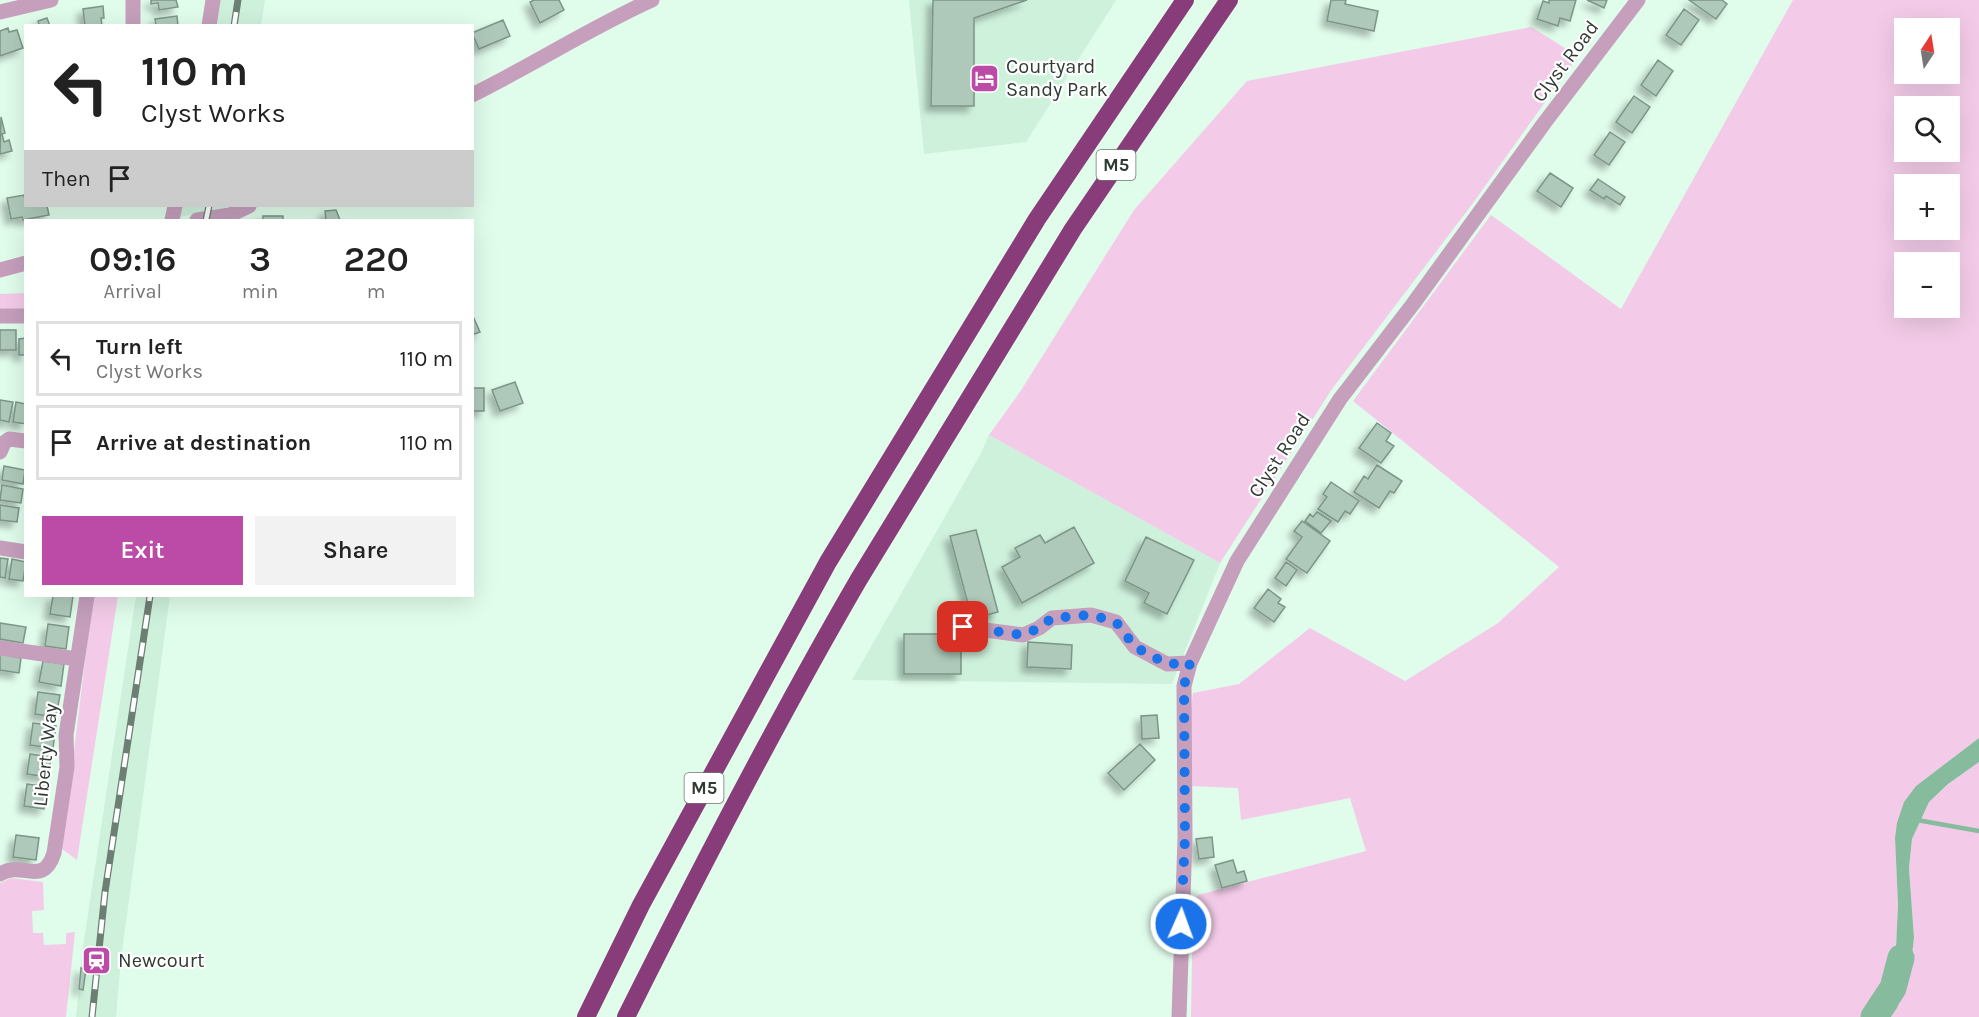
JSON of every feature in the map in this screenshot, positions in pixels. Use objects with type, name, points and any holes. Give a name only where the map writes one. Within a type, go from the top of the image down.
[{"type":"highway","name":"M5","points":[[586,1017],[641,905],[828,562],[1037,219],[1185,0]]},
{"type":"highway","name":"M5","points":[[626,1017],[825,637],[859,579],[1073,229],[1229,0]]},
{"type":"street","points":[[0,12],[51,0]]},
{"type":"street","points":[[133,0],[133,24]]},
{"type":"street","points":[[209,24],[213,0]]},
{"type":"street","points":[[474,93],[576,41],[627,11],[652,0]]},
{"type":"street","name":"Clyst Road","points":[[1179,1017],[1185,838],[1184,686],[1190,663],[1237,561],[1340,399],[1638,0]]},
{"type":"street","points":[[204,219],[230,215],[247,207]]},
{"type":"street","points":[[0,270],[24,264]]},
{"type":"street","points":[[0,316],[24,316]]},
{"type":"street","points":[[0,452],[4,443],[9,439],[24,441]]},
{"type":"street","points":[[0,548],[24,552]]},
{"type":"street","name":"Liberty Way","points":[[1,871],[43,870],[50,866],[67,767],[66,735],[87,597]]},
{"type":"street","points":[[963,627],[1023,635],[1039,628],[1052,618],[1091,615],[1116,622],[1135,647],[1167,664],[1190,663]]},
{"type":"street","points":[[0,648],[77,659]]},
{"type":"shaded area","points":[[216,0],[265,0],[261,24],[212,24]]},
{"type":"shaded area","points":[[909,0],[1116,0],[1026,142],[924,154]]},
{"type":"shaded area","points":[[1793,0],[1979,0],[1979,738],[1916,786],[1895,838],[1898,905],[1895,968],[1889,1000],[1878,1017],[1191,1017],[1193,905],[1198,895],[1366,851],[1350,798],[1241,820],[1238,788],[1190,786],[1190,716],[1193,693],[1239,684],[1310,628],[1405,681],[1498,623],[1559,567],[1353,401],[1491,215],[1621,309]]},
{"type":"shaded area","points":[[1531,27],[1578,56],[1473,203],[1332,389],[1220,563],[989,435],[1020,392],[1134,210],[1247,81]]},
{"type":"shaded area","points":[[181,207],[228,207],[179,217]]},
{"type":"shaded area","points":[[24,293],[24,310],[0,310],[0,294]]},
{"type":"shaded area","points":[[989,435],[1220,563],[1172,684],[852,680],[980,455]]},
{"type":"shaded area","points":[[93,597],[118,597],[77,860],[62,849]]},
{"type":"shaded area","points":[[136,597],[170,597],[121,959],[116,1017],[76,1017],[83,947]]},
{"type":"shaded area","points":[[1979,738],[1979,762],[1948,784],[1929,802],[1912,839],[1909,868],[1914,938],[1912,955],[1906,984],[1897,1008],[1891,1017],[1878,1017],[1889,1000],[1895,968],[1898,905],[1895,838],[1904,802],[1916,786]]},
{"type":"shaded area","points":[[1979,762],[1979,1017],[1891,1017],[1906,984],[1912,955],[1914,938],[1909,868],[1912,839],[1929,802],[1948,784]]},
{"type":"shaded area","points":[[11,878],[43,882],[44,910],[32,911],[33,933],[43,933],[44,945],[66,944],[66,933],[75,932],[66,1017],[0,1017],[0,883]]},
{"type":"building","points":[[151,0],[176,0],[178,7],[159,10],[158,3],[151,4]]},
{"type":"building","points":[[559,0],[564,10],[540,23],[530,2]]},
{"type":"building","points":[[933,0],[1027,0],[974,18],[974,106],[931,106]]},
{"type":"building","points":[[1331,0],[1346,0],[1345,4],[1378,11],[1374,31],[1327,21]]},
{"type":"building","points":[[1549,0],[1576,0],[1570,21],[1560,18],[1558,26],[1537,19],[1543,1],[1549,3]]},
{"type":"building","points":[[1587,0],[1607,0],[1604,8]]},
{"type":"building","points":[[1689,0],[1722,0],[1727,4],[1716,19]]},
{"type":"building","points":[[103,6],[104,18],[101,18],[102,24],[85,24],[83,9]]},
{"type":"building","points":[[1684,9],[1699,20],[1681,45],[1666,35]]},
{"type":"building","points":[[177,16],[178,24],[156,24],[155,19]]},
{"type":"building","points":[[47,18],[49,24],[39,24],[38,21]]},
{"type":"building","points":[[503,20],[510,36],[479,49],[474,32]]},
{"type":"building","points":[[8,28],[9,32],[17,30],[23,48],[0,56],[0,31]]},
{"type":"building","points":[[1658,60],[1673,71],[1656,96],[1641,85]]},
{"type":"building","points":[[1634,96],[1650,107],[1632,133],[1616,122]]},
{"type":"building","points":[[1,117],[5,133],[2,134],[4,142],[9,140],[12,151],[0,154]]},
{"type":"building","points":[[1610,132],[1625,142],[1609,165],[1594,155]]},
{"type":"building","points":[[1550,173],[1573,188],[1561,207],[1537,191]]},
{"type":"building","points":[[1598,179],[1625,197],[1620,205],[1590,190]]},
{"type":"building","points":[[24,195],[24,207],[47,207],[49,215],[23,220],[22,217],[11,219],[7,198]]},
{"type":"building","points":[[336,210],[340,219],[326,219],[325,211]]},
{"type":"building","points":[[263,216],[283,216],[283,219],[263,219]]},
{"type":"building","points":[[474,318],[480,332],[474,334]]},
{"type":"building","points":[[0,330],[16,330],[16,350],[0,350]]},
{"type":"building","points":[[24,338],[24,355],[19,355],[19,339]]},
{"type":"building","points":[[515,382],[523,403],[500,411],[492,390]]},
{"type":"building","points":[[474,388],[484,388],[484,411],[474,411]]},
{"type":"building","points":[[0,400],[13,402],[9,422],[0,420]]},
{"type":"building","points":[[16,402],[24,404],[24,424],[13,422]]},
{"type":"building","points":[[1377,423],[1391,433],[1386,441],[1394,446],[1381,463],[1359,448]]},
{"type":"building","points":[[1377,465],[1402,481],[1394,493],[1390,491],[1379,508],[1354,492],[1364,476],[1368,479]]},
{"type":"building","points":[[4,466],[24,470],[23,484],[2,480]]},
{"type":"building","points":[[1331,482],[1359,501],[1350,514],[1345,511],[1338,522],[1318,509],[1327,497],[1323,494]]},
{"type":"building","points":[[2,485],[23,489],[21,503],[0,500]]},
{"type":"building","points":[[0,505],[19,508],[17,522],[0,520]]},
{"type":"building","points":[[1317,512],[1331,521],[1321,533],[1305,521],[1310,514],[1313,517]]},
{"type":"building","points":[[1302,521],[1330,541],[1307,573],[1286,559],[1302,537],[1294,531]]},
{"type":"building","points":[[1074,527],[1094,563],[1022,603],[1002,567],[1020,557],[1015,548],[1040,535],[1045,543]]},
{"type":"building","points":[[976,530],[998,612],[972,619],[950,536]]},
{"type":"building","points":[[1146,537],[1194,560],[1167,614],[1144,603],[1149,593],[1125,581]]},
{"type":"building","points":[[0,558],[8,559],[5,578],[0,577]]},
{"type":"building","points":[[12,559],[24,562],[23,581],[9,579]]},
{"type":"building","points":[[1286,562],[1297,570],[1286,586],[1275,578]]},
{"type":"building","points":[[1268,589],[1281,599],[1278,603],[1285,607],[1274,622],[1254,608]]},
{"type":"building","points":[[53,597],[73,597],[70,617],[50,614]]},
{"type":"building","points":[[0,623],[26,627],[23,643],[0,639]]},
{"type":"building","points":[[48,624],[69,627],[66,649],[45,646]]},
{"type":"building","points":[[904,634],[961,634],[961,674],[904,674]]},
{"type":"building","points":[[1028,642],[1072,645],[1071,669],[1027,667]]},
{"type":"building","points":[[0,654],[21,658],[19,673],[0,670]]},
{"type":"building","points":[[43,661],[64,664],[61,686],[39,682]]},
{"type":"building","points":[[38,692],[60,695],[56,717],[35,714]]},
{"type":"building","points":[[1157,715],[1159,738],[1142,739],[1141,716]]},
{"type":"building","points":[[33,723],[56,726],[53,748],[30,745]]},
{"type":"building","points":[[1140,744],[1155,760],[1124,790],[1108,773]]},
{"type":"building","points":[[30,754],[51,757],[48,777],[27,774]]},
{"type":"building","points":[[27,784],[47,787],[44,809],[24,806]]},
{"type":"building","points":[[16,835],[39,838],[36,860],[13,857]]},
{"type":"building","points":[[1212,837],[1214,857],[1199,859],[1196,839]]},
{"type":"building","points":[[1233,860],[1237,873],[1244,871],[1247,881],[1222,888],[1215,865]]},
{"type":"building","points":[[81,968],[86,969],[83,990],[79,989]]},
{"type":"waterway","points":[[1917,820],[1979,831]]},
{"type":"waterway","points":[[1874,1017],[1893,988],[1901,958]]},
{"type":"railway","points":[[234,24],[238,0]]},
{"type":"railway","points":[[206,219],[209,207]]},
{"type":"railway","points":[[92,1017],[105,892],[150,597]]},
{"type":"place","name":"Courtyard Sandy Park","points":[[985,78]]},
{"type":"place","name":"Newcourt","points":[[97,960]]},
{"type":"route","points":[[963,627],[1023,635],[1039,628],[1052,618],[1091,615],[1116,622],[1135,647],[1167,664],[1190,663],[1184,686],[1185,838],[1181,924]]}]
